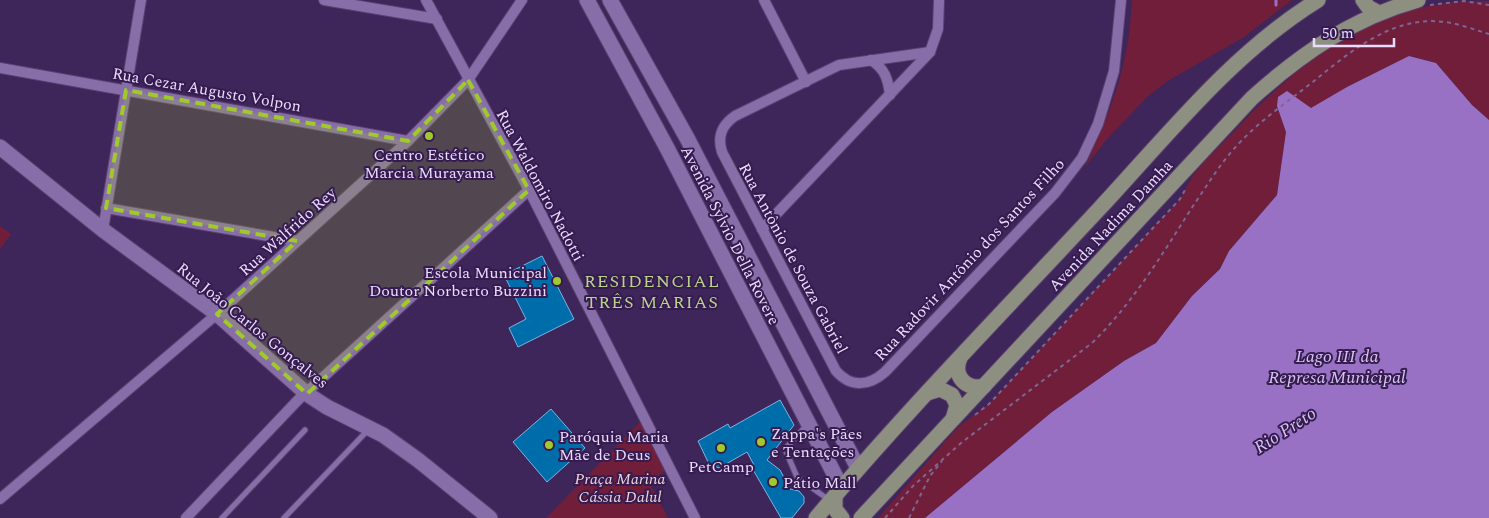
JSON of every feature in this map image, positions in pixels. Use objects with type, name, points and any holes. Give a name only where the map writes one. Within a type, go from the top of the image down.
[{"type":"main road","name":"Avenida Sylvio Della Rovere","points":[[587,0],[667,148],[808,423],[836,495]]},
{"type":"main road","name":"Avenida Sylvio Della Rovere","points":[[610,0],[687,138],[858,468]]},
{"type":"main road","name":"Avenida Nadima Damha","points":[[816,518],[858,468],[927,393],[1230,69],[1282,24],[1318,0]]},
{"type":"main road","points":[[1363,0],[1368,7],[1379,13]]},
{"type":"main road","name":"Avenida Nadima Damha","points":[[861,518],[1252,98],[1321,42],[1348,26],[1379,13],[1424,2]]},
{"type":"main road","points":[[667,148],[687,138]]},
{"type":"main road","name":"Rua João Carlos Gonçalves","points":[[0,147],[103,230],[217,314],[307,394],[327,407],[370,428],[418,460],[490,518]]},
{"type":"main road","points":[[960,358],[957,367],[961,380],[970,386],[984,386]]},
{"type":"main road","points":[[927,393],[940,389],[952,395],[957,405],[952,420]]},
{"type":"main road","points":[[808,423],[829,412]]},
{"type":"main road","points":[[836,495],[835,509],[842,518]]},
{"type":"street","points":[[103,230],[142,0]]},
{"type":"street","points":[[324,0],[437,19]]},
{"type":"street","name":"Rua Waldomiro Nadotti","points":[[426,0],[529,190],[695,518]]},
{"type":"street","name":"Rua Walfrido Rey","points":[[0,499],[217,314],[408,141],[468,80],[522,0]]},
{"type":"street","points":[[764,0],[806,82],[839,65],[930,52]]},
{"type":"street","points":[[762,229],[930,52],[938,29],[939,0]]},
{"type":"street","name":"Rua Radovir Antônio dos Santos Filho","points":[[862,384],[871,382],[885,372],[1055,193],[1082,158],[1098,124],[1114,71],[1122,0]]},
{"type":"street","points":[[872,60],[879,65],[886,75],[890,95]]},
{"type":"street","name":"Rua Cezar Augusto Volpon","points":[[0,68],[408,141]]},
{"type":"street","name":"Rua Antônio de Souza Gabriel","points":[[806,82],[735,116],[724,124],[721,131],[720,145],[836,371],[843,379],[862,384]]},
{"type":"street","points":[[186,518],[298,400],[307,394],[529,190]]},
{"type":"street","points":[[106,208],[297,241]]},
{"type":"lane","points":[[808,423],[785,449],[797,476],[836,495]]},
{"type":"lane","points":[[284,518],[370,428]]},
{"type":"lane","points":[[222,518],[305,430]]},
{"type":"path","points":[[1424,2],[1464,1],[1489,5]]},
{"type":"path","points":[[885,518],[913,486],[947,455],[1092,343],[1108,327],[1127,304],[1207,183],[1233,150],[1261,122],[1360,44],[1393,29],[1432,22],[1446,22],[1489,34]]},
{"type":"path","points":[[971,418],[989,404],[1180,199],[1188,186]]},
{"type":"path","points":[[909,518],[930,476],[947,455]]},
{"type":"highlighted area","points":[[468,80],[529,190],[307,394],[217,314],[297,241],[106,208],[126,90],[408,141]]},
{"type":"green space","points":[[1132,0],[1292,0],[1244,37],[1166,82],[1147,97],[1107,139],[1085,167],[1118,86],[1127,46]]},
{"type":"green space","points":[[1464,1],[1489,1],[1489,120],[1472,105],[1436,63],[1410,56],[1347,87],[1311,109],[1286,92],[1279,97],[1277,106],[1286,132],[1277,195],[1229,251],[1220,269],[1192,296],[1156,343],[1124,361],[1052,412],[925,518],[878,518],[958,427],[989,404],[1180,199],[1193,176],[1211,155],[1288,79],[1340,41],[1368,26],[1398,14],[1430,6]]},
{"type":"green space","points":[[0,226],[11,234],[0,249]]},
{"type":"green space","name":"Praça Marina Cássia Dalul","points":[[641,421],[665,471],[649,482],[668,518],[546,518]]},
{"type":"water","name":"Lago III da Represa Municipal","points":[[1409,56],[1436,63],[1472,105],[1489,120],[1489,518],[925,518],[1052,412],[1124,361],[1156,343],[1192,296],[1220,269],[1229,251],[1277,195],[1286,132],[1277,106],[1278,97],[1287,91],[1311,108],[1347,87]]},
{"type":"building","name":"Escola Municipal Doutor Norberto Buzzini","points":[[542,256],[574,319],[518,347],[509,328],[526,319],[504,275]]},
{"type":"building","points":[[780,400],[794,425],[767,460],[780,470],[790,489],[799,491],[804,497],[804,503],[792,518],[781,518],[752,468],[754,465],[747,452],[719,468],[709,464],[698,441],[728,424],[730,428]]},
{"type":"building","name":"Paróquia Maria Mãe de Deus","points":[[551,409],[585,448],[547,482],[513,442]]},
{"type":"waterway","points":[[1276,0],[1276,5]]},
{"type":"place","name":"Centro Estético Marcia Murayama","points":[[429,136]]},
{"type":"place","name":"Escola Municipal Doutor Norberto Buzzini","points":[[557,281]]},
{"type":"place","name":"Zappa's Pães e Tentações","points":[[761,442]]},
{"type":"place","name":"Paróquia Maria Mãe de Deus","points":[[549,445]]},
{"type":"place","name":"PetCamp","points":[[721,448]]},
{"type":"place","name":"Pátio Mall","points":[[773,482]]},
{"type":"district","name":"RESIDENCIAL TRÊS MARIAS","points":[[652,291]]},
{"type":"water label","name":"Rio Preto","points":[[1285,430]]}]
